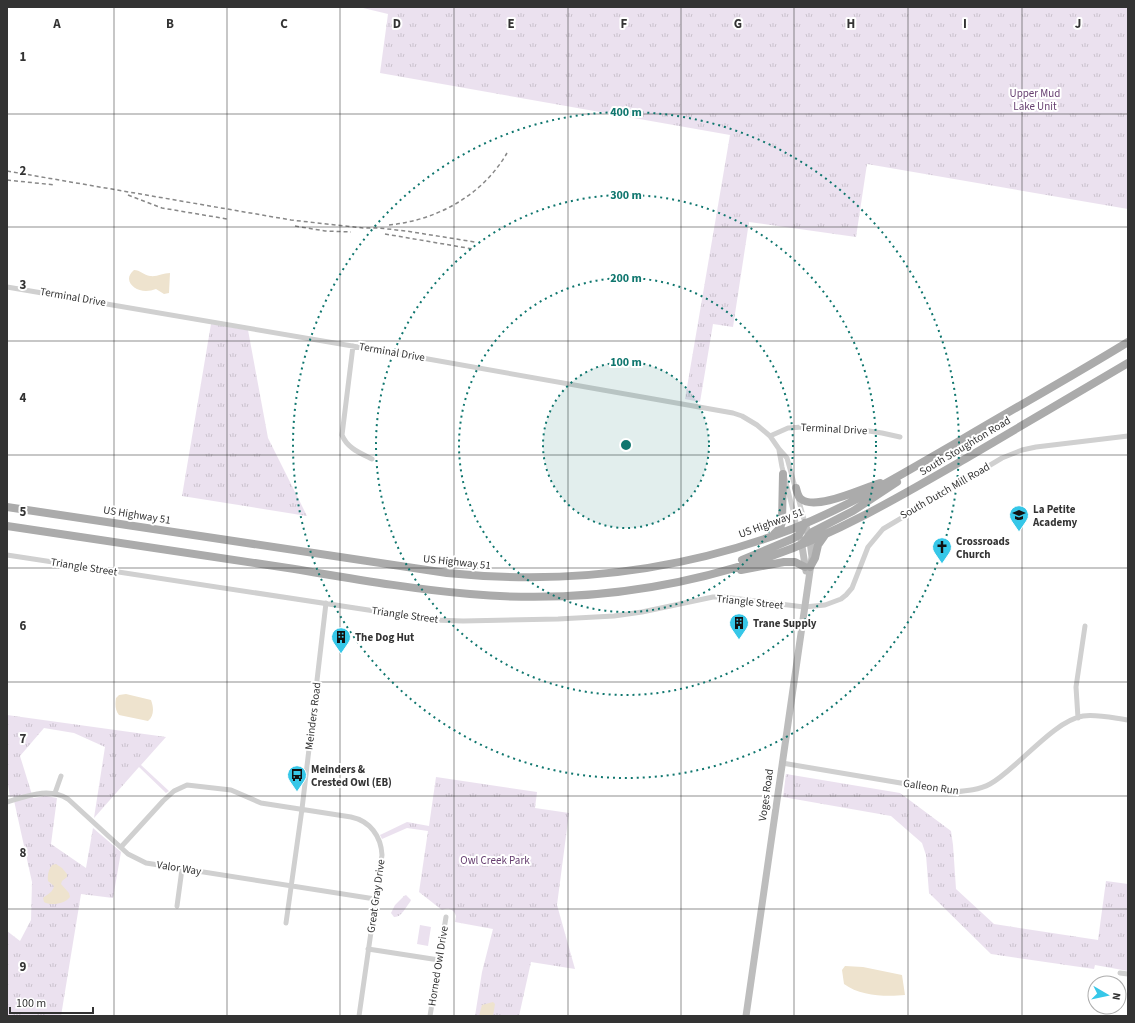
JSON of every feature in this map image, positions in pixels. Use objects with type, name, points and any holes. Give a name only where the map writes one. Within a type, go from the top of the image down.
[{"type":"main road","name":"South Stoughton Road","points":[[892,480],[1128,342]]},
{"type":"main road","name":"South Stoughton Road","points":[[806,540],[826,535],[894,500],[1128,363]]},
{"type":"main road","points":[[773,536],[780,528],[782,522],[783,474]]},
{"type":"main road","points":[[712,574],[763,559],[806,540],[812,532],[867,503],[897,483],[902,474]]},
{"type":"main road","points":[[796,488],[800,499],[806,502],[819,502],[834,499],[892,480]]},
{"type":"main road","name":"US Highway 51","points":[[7,507],[431,571],[497,577],[573,577],[648,568],[722,552],[800,528],[892,480]]},
{"type":"main road","points":[[7,526],[470,594],[534,597],[597,594],[647,587],[784,562],[796,562],[808,567],[815,558],[818,545],[826,535]]},
{"type":"main road","points":[[721,571],[734,563],[773,548],[800,528]]},
{"type":"street","name":"Terminal Drive","points":[[7,287],[724,411],[742,416],[770,436],[787,458],[796,488],[800,528]]},
{"type":"street","points":[[353,346],[342,435],[345,442],[355,450],[372,459]]},
{"type":"street","name":"Terminal Drive","points":[[770,436],[788,428],[803,427],[876,432],[900,437]]},
{"type":"street","name":"South Dutch Mill Road","points":[[804,608],[830,604],[846,595],[855,583],[868,547],[883,529],[1002,458],[1022,450],[1036,447],[1128,436]]},
{"type":"street","name":"Terminal Drive","points":[[779,449],[783,474],[800,528]]},
{"type":"street","name":"Voges Road","points":[[800,528],[806,540]]},
{"type":"street","name":"Voges Road","points":[[746,1016],[809,577],[806,540],[800,528]]},
{"type":"street","name":"Triangle Street","points":[[7,555],[326,603],[413,618],[463,621],[614,616],[724,597],[804,608]]},
{"type":"street","name":"Meinders Road","points":[[286,923],[302,810],[326,603]]},
{"type":"street","points":[[1078,718],[1076,687],[1085,626]]},
{"type":"street","name":"Galleon Run","points":[[782,762],[954,792],[990,785],[1056,730],[1071,720],[1096,716],[1128,720]]},
{"type":"street","points":[[7,802],[34,794],[47,792],[55,793],[61,776]]},
{"type":"street","name":"Great Gray Drive","points":[[121,847],[163,801],[174,791],[187,785],[231,790],[261,803],[359,818],[373,829],[378,837],[382,849],[359,1016]]},
{"type":"street","name":"Valor Way","points":[[55,793],[68,799],[133,857],[146,863],[376,899]]},
{"type":"street","points":[[177,906],[182,869]]},
{"type":"street","name":"Horned Owl Drive","points":[[430,1016],[446,917]]},
{"type":"street","points":[[368,949],[439,960]]},
{"type":"street","points":[[1120,973],[1128,974]]},
{"type":"green space","name":"Upper Mud Lake Unit","points":[[359,7],[1128,7],[1128,209],[867,164],[856,237],[749,222],[733,327],[713,324],[700,402],[685,399],[730,135],[380,73],[388,14]]},
{"type":"green space","points":[[211,324],[248,330],[268,438],[307,516],[182,496]]},
{"type":"green space","points":[[7,715],[166,737],[141,765],[169,791],[166,793],[139,767],[94,818],[105,747],[74,733],[44,728],[20,756],[33,798],[46,796],[57,798],[51,844],[86,868],[93,828],[121,852],[113,898],[81,894],[61,1016],[7,1016],[7,931],[20,941],[31,920],[32,882],[13,796],[10,797],[7,778]]},
{"type":"green space","points":[[786,774],[900,793],[951,831],[956,889],[994,924],[1098,940],[1106,881],[1128,884],[1128,971],[1095,965],[1094,969],[991,954],[929,893],[926,855],[922,843],[891,816],[783,797]]},
{"type":"green space","name":"Owl Creek Park","points":[[436,777],[537,792],[535,808],[569,813],[557,905],[575,969],[531,962],[519,1016],[475,1016],[482,972],[493,929],[455,922],[456,916],[452,910],[442,910],[419,892],[428,831],[407,828],[382,839],[380,835],[407,822],[429,826]]},
{"type":"green space","points":[[406,895],[411,900],[410,902],[399,916],[394,917],[391,913],[395,905]]},
{"type":"green space","points":[[420,925],[431,927],[428,946],[417,944]]},
{"type":"shaded area","points":[[134,270],[150,276],[170,273],[169,293],[164,294],[156,289],[142,291],[137,289],[129,281],[129,278]]},
{"type":"shaded area","points":[[126,694],[151,700],[153,712],[148,721],[119,715],[115,702],[116,698],[119,695]]},
{"type":"shaded area","points":[[56,864],[67,874],[67,877],[61,884],[69,893],[70,897],[61,903],[50,904],[44,902],[43,898],[53,890],[54,886],[48,881],[48,872],[52,865]]},
{"type":"shaded area","points":[[845,966],[863,967],[902,975],[905,995],[873,995],[850,988],[844,984],[842,970]]},
{"type":"shaded area","points":[[493,1002],[495,1004],[493,1016],[479,1016],[482,1005]]},
{"type":"railway","points":[[389,225],[424,218],[457,203],[485,182],[507,153]]},
{"type":"railway","points":[[7,171],[291,220],[406,231],[475,242]]},
{"type":"railway","points":[[7,180],[55,185]]},
{"type":"railway","points":[[128,195],[162,208],[227,219]]},
{"type":"railway","points":[[295,226],[325,231],[351,232]]},
{"type":"railway","points":[[385,234],[473,249]]},
{"type":"place","name":"La Petite Academy","points":[[1019,532]]},
{"type":"place","name":"Crossroads Church","points":[[942,564]]},
{"type":"place","name":"Trane Supply","points":[[739,640]]},
{"type":"place","name":"The Dog Hut","points":[[341,654]]},
{"type":"place","name":"Meinders & Crested Owl (EB)","points":[[297,792]]}]
